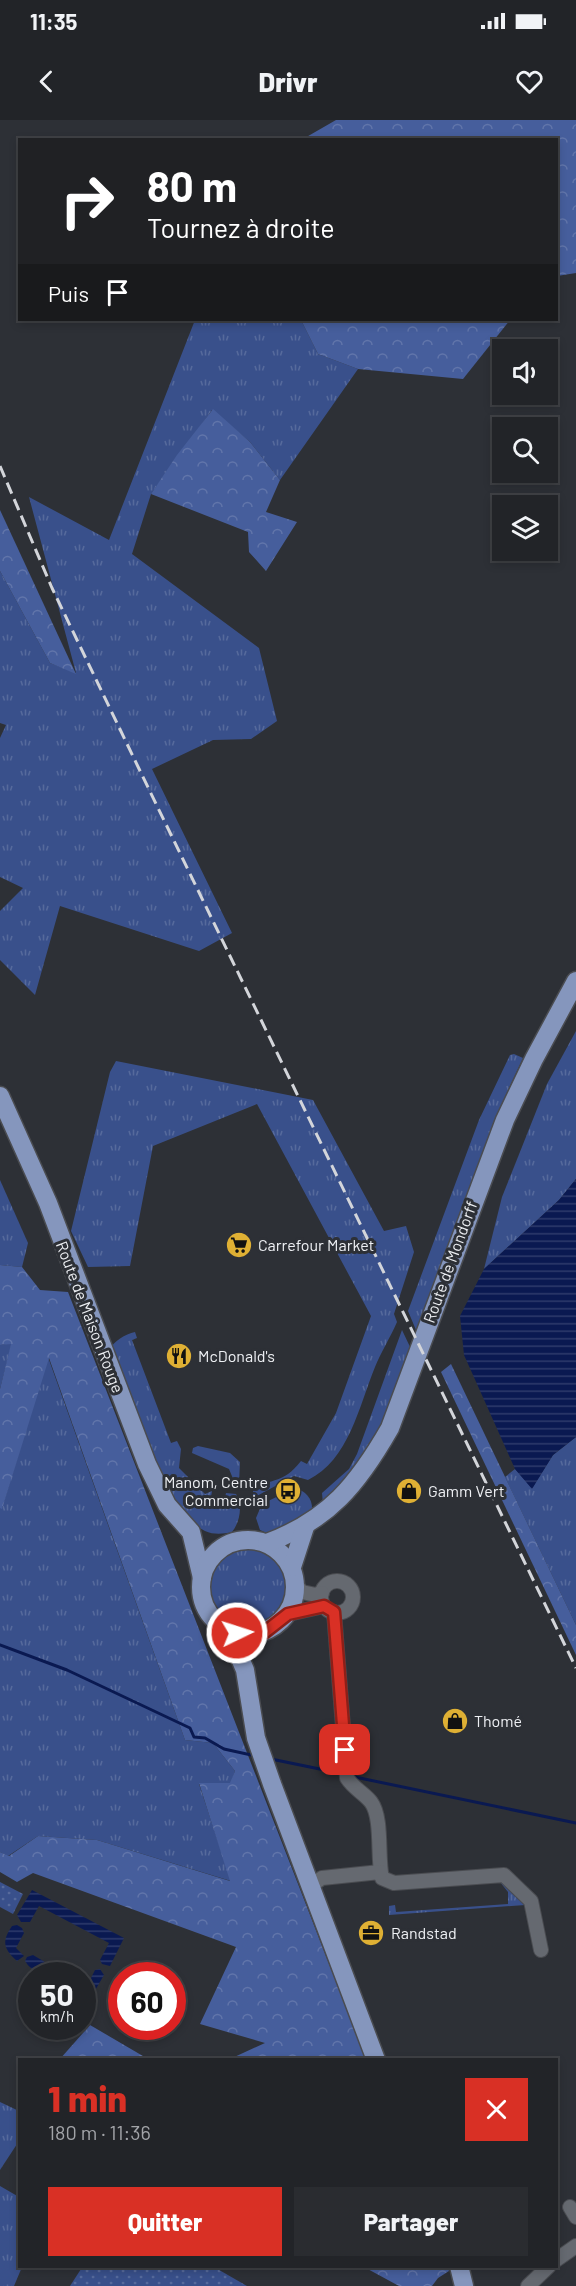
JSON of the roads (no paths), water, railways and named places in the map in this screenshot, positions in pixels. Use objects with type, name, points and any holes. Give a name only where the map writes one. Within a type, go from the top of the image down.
[{"type":"main road","name":"Route de Mondorff","points":[[267,1543],[305,1527],[340,1500],[365,1471],[390,1428],[505,1120],[534,1059],[576,981]]},
{"type":"main road","name":"Route de Maison Rouge","points":[[0,1096],[48,1203],[147,1464],[167,1505],[191,1532]]},
{"type":"main road","points":[[292,1566],[305,1527]]},
{"type":"main road","points":[[191,1532],[224,1546]]},
{"type":"main road","points":[[191,1532],[202,1578],[201,1588],[206,1609],[219,1625],[228,1630],[255,1634],[274,1627],[288,1614],[294,1600],[296,1585],[292,1566],[277,1549],[267,1543],[246,1539],[224,1546],[213,1555],[202,1578]]},
{"type":"main road","points":[[228,1630],[245,1670],[256,1738],[375,2058]]},
{"type":"main road","points":[[245,1670],[255,1634]]},
{"type":"main road","points":[[456,2286],[458,2268]]},
{"type":"main road","points":[[459,2268],[464,2286]]},
{"type":"street","points":[[296,1585],[302,1592],[316,1595],[327,1604],[347,1778],[353,1787],[372,1802],[377,1814],[382,1875]]},
{"type":"street","points":[[288,1614],[327,1604]]},
{"type":"street","points":[[310,1886],[322,1878],[382,1875],[394,1884],[504,1875],[531,1901],[541,1950]]},
{"type":"street","points":[[558,2259],[576,2246]]},
{"type":"street","points":[[528,2286],[547,2268]]},
{"type":"waterway","points":[[0,1645],[67,1670],[190,1728],[194,1737],[205,1738],[224,1749],[256,1756]]},
{"type":"waterway","points":[[271,1759],[344,1774]]},
{"type":"waterway","points":[[350,1776],[576,1823]]},
{"type":"railway","points":[[0,466],[52,588],[576,1668]]},
{"type":"place","name":"Carrefour Market","points":[[239,1245]]},
{"type":"place","name":"McDonald's","points":[[179,1356]]},
{"type":"place","name":"Manom, Centre Commercial","points":[[288,1491]]},
{"type":"place","name":"Gamm Vert","points":[[409,1491]]},
{"type":"place","name":"Thomé","points":[[455,1721]]},
{"type":"place","name":"Randstad","points":[[371,1933]]}]
